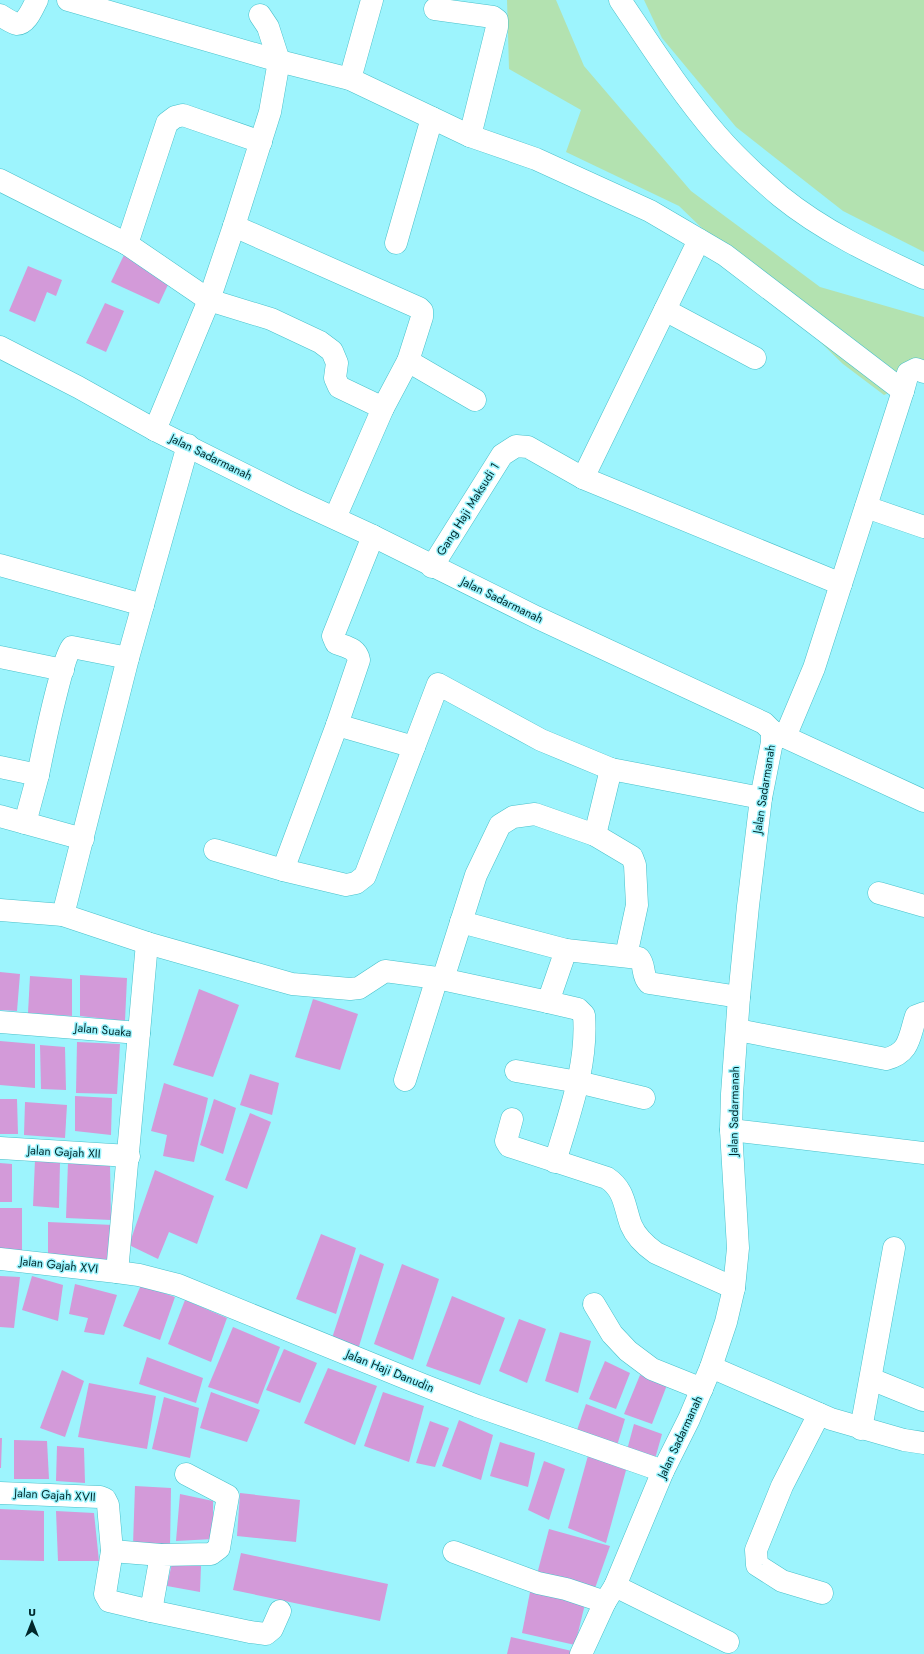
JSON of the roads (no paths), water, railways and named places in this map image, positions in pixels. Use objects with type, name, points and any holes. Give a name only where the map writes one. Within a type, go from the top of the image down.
[{"type":"main road","points":[[0,15],[16,24],[22,23],[26,20],[37,0]]},
{"type":"main road","points":[[68,0],[279,61],[350,79],[470,136],[536,159],[650,210],[725,255],[903,391]]},
{"type":"main road","points":[[350,79],[372,0]]},
{"type":"main road","points":[[620,0],[651,47],[717,135],[781,196],[828,230],[879,257],[924,278]]},
{"type":"main road","points":[[435,9],[493,17],[497,20],[497,27],[470,136]]},
{"type":"main road","points":[[155,430],[209,300],[270,112],[279,61],[268,27],[260,14]]},
{"type":"main road","points":[[127,244],[167,123],[175,117],[184,116],[261,142]]},
{"type":"main road","points":[[396,243],[432,118]]},
{"type":"main road","points":[[0,180],[127,244],[209,300],[271,319],[320,342],[332,351],[337,363],[335,378],[338,387],[383,408]]},
{"type":"main road","points":[[234,226],[419,308],[422,312],[408,361],[383,408],[335,518]]},
{"type":"main road","points":[[700,240],[582,478],[841,584]]},
{"type":"main road","points":[[665,310],[754,358]]},
{"type":"main road","name":"Jalan Sadarmanah","points":[[0,347],[78,387],[155,430],[373,536],[432,567],[764,723],[779,734],[772,742],[761,798],[739,997],[731,1130],[738,1248],[734,1288],[726,1322],[702,1389],[663,1471],[610,1594],[581,1654]]},
{"type":"main road","points":[[408,361],[475,400]]},
{"type":"main road","points":[[924,372],[916,369],[908,373],[814,668],[779,734],[924,801]]},
{"type":"main road","points":[[63,915],[128,658],[188,446]]},
{"type":"main road","name":"Gang Haji Maksudi 1","points":[[432,567],[502,455],[516,446],[528,447],[582,478]]},
{"type":"main road","points":[[866,508],[924,527]]},
{"type":"main road","points":[[282,870],[337,725],[359,660],[358,654],[354,650],[336,643],[334,636],[373,536]]},
{"type":"main road","points":[[0,565],[143,605]]},
{"type":"main road","points":[[25,823],[68,651],[72,647],[128,658]]},
{"type":"main road","points":[[0,657],[63,670]]},
{"type":"main road","points":[[215,850],[282,870],[346,885],[356,883],[365,876],[438,684],[541,740],[611,769],[761,798]]},
{"type":"main road","points":[[337,725],[414,747]]},
{"type":"main road","points":[[0,767],[38,775]]},
{"type":"main road","points":[[595,835],[611,769]]},
{"type":"main road","points":[[406,1080],[476,875],[500,825],[513,817],[535,814],[595,835],[632,857],[635,865],[637,905],[626,956]]},
{"type":"main road","points":[[0,816],[83,839]]},
{"type":"main road","points":[[879,893],[924,906]]},
{"type":"main road","points":[[0,910],[63,915],[147,943],[292,984],[350,989],[359,988],[385,972],[440,979],[578,1009],[584,1015],[585,1028],[578,1082],[555,1162]]},
{"type":"main road","points":[[461,922],[566,950],[639,958],[643,962],[644,978],[649,983],[739,997]]},
{"type":"main road","name":"Jalan Suaka","points":[[0,1022],[139,1032],[147,943]]},
{"type":"main road","points":[[548,1002],[566,950]]},
{"type":"main road","points":[[738,1030],[886,1059],[896,1056],[904,1050],[916,1016],[924,1012]]},
{"type":"main road","points":[[117,1272],[129,1156],[139,1032]]},
{"type":"main road","points":[[516,1071],[578,1082],[644,1098]]},
{"type":"main road","points":[[512,1119],[506,1141],[509,1146],[607,1178],[616,1185],[622,1196],[632,1227],[645,1246],[656,1253],[734,1288]]},
{"type":"main road","points":[[731,1130],[924,1153]]},
{"type":"main road","name":"Jalan Gajah XII","points":[[0,1148],[129,1156]]},
{"type":"main road","points":[[861,1429],[894,1248]]},
{"type":"main road","name":"Jalan Gajah XVI","points":[[0,1259],[117,1272]]},
{"type":"main road","name":"Jalan Haji Danudin","points":[[117,1272],[139,1275],[178,1285],[436,1390],[663,1471]]},
{"type":"main road","points":[[594,1304],[612,1334],[628,1351],[652,1369],[702,1389]]},
{"type":"main road","points":[[711,1367],[819,1414],[861,1429],[904,1440],[924,1443]]},
{"type":"main road","points":[[871,1380],[923,1400]]},
{"type":"main road","points":[[819,1414],[782,1486],[756,1550],[756,1559],[757,1565],[782,1581],[822,1593]]},
{"type":"main road","points":[[186,1474],[228,1496],[219,1548],[211,1554],[160,1555],[112,1551],[105,1589],[108,1600],[151,1611],[266,1634],[272,1629],[280,1611]]},
{"type":"main road","name":"Jalan Gajah XVII","points":[[0,1493],[100,1497],[106,1499],[108,1505],[112,1551]]},
{"type":"main road","points":[[454,1552],[538,1583],[566,1589],[610,1594],[728,1642]]},
{"type":"main road","points":[[151,1611],[160,1555]]}]
